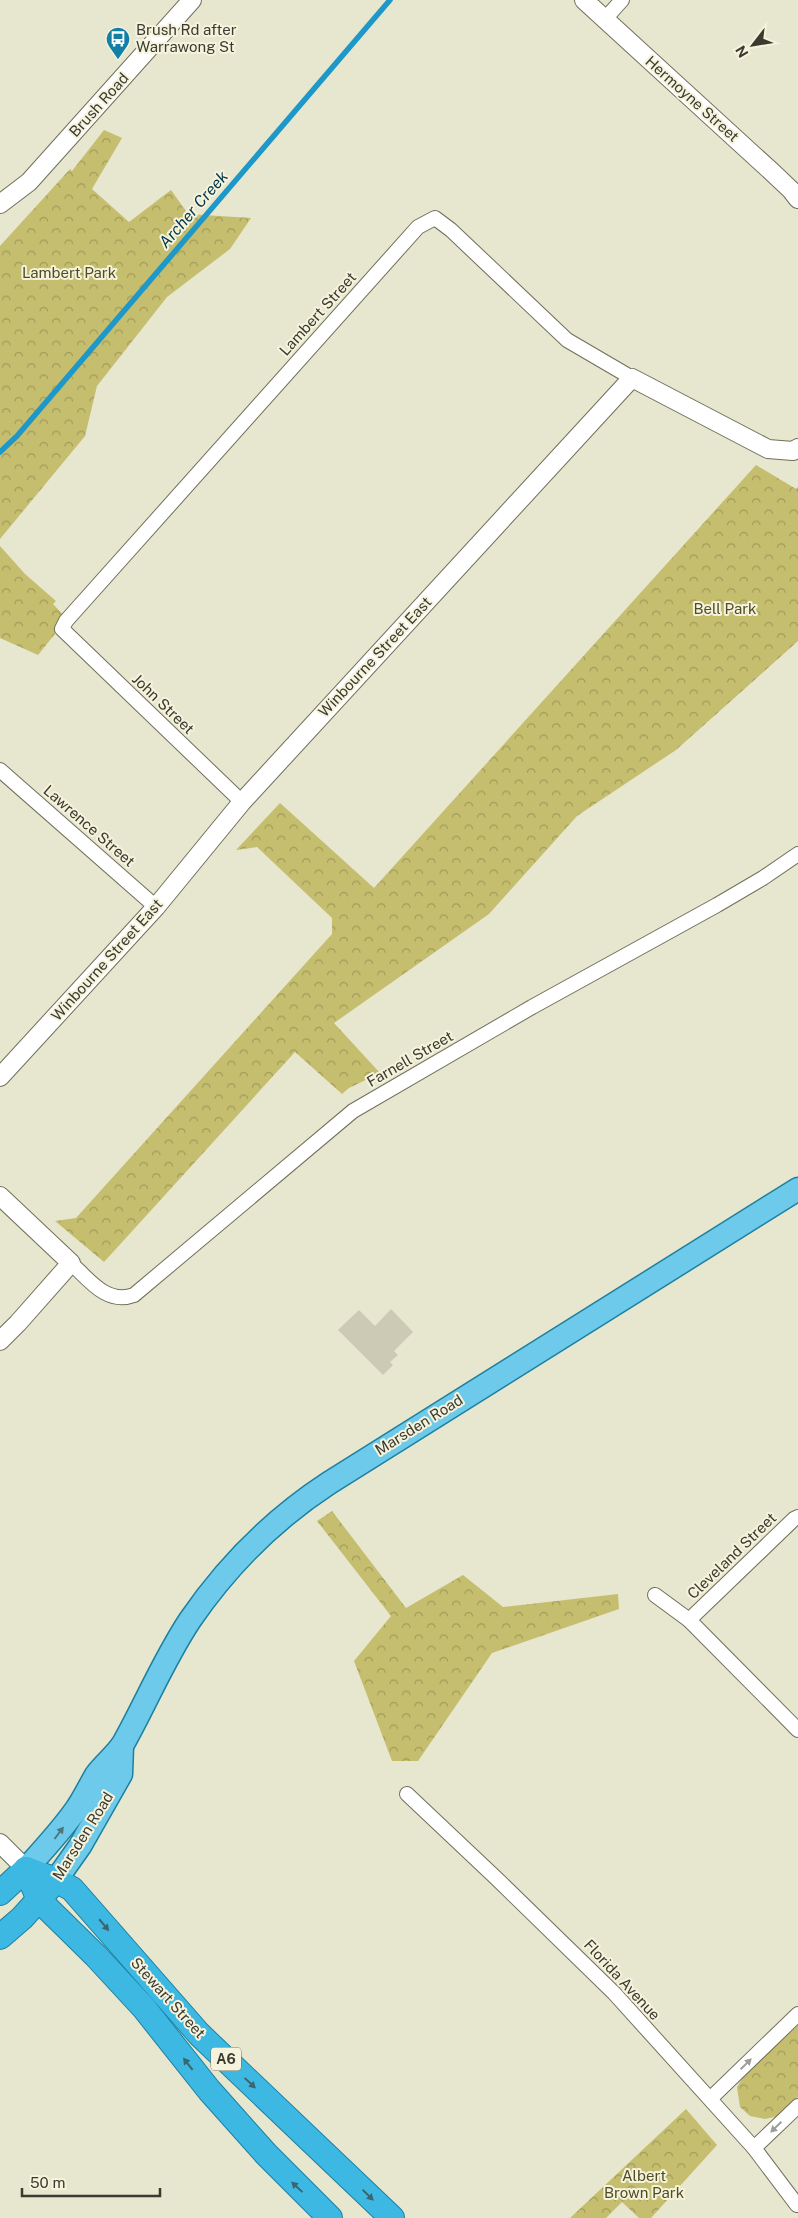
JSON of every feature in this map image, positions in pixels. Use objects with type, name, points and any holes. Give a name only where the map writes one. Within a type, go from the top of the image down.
[{"type":"highway","name":"A6","points":[[26,1869],[56,1880]]},
{"type":"highway","name":"A6","points":[[26,1869],[40,1900]]},
{"type":"highway","name":"Marsden Road","points":[[0,1893],[26,1869]]},
{"type":"highway","name":"Marsden Road","points":[[0,1937],[40,1900],[56,1880]]},
{"type":"highway","name":"Stewart Street","points":[[56,1880],[72,1889],[199,2034],[392,2218]]},
{"type":"highway","name":"Stewart Street","points":[[40,1900],[144,2008],[209,2090],[266,2154],[330,2218]]},
{"type":"main road","name":"Marsden Road","points":[[26,1869],[54,1839],[105,1763],[122,1746],[168,1656],[205,1600],[246,1551],[268,1529],[302,1501],[798,1189]]},
{"type":"main road","name":"Marsden Road","points":[[56,1880],[80,1846],[121,1774],[122,1746]]},
{"type":"street","name":"Brush Road","points":[[0,204],[11,198],[29,182],[192,0]]},
{"type":"street","name":"Hermoyne Street","points":[[584,0],[772,172],[798,199]]},
{"type":"street","points":[[605,19],[622,0]]},
{"type":"street","name":"Lambert Street","points":[[62,629],[73,614],[418,227],[436,218],[567,340],[632,378]]},
{"type":"street","points":[[632,378],[768,449],[792,451],[798,448]]},
{"type":"street","name":"Winbourne Street East","points":[[0,1077],[156,907],[242,802],[632,378]]},
{"type":"street","name":"John Street","points":[[62,629],[242,802]]},
{"type":"street","name":"Lawrence Street","points":[[0,770],[156,907]]},
{"type":"street","name":"Farnell Street","points":[[72,1263],[106,1295],[126,1298],[134,1295],[353,1111],[532,1007],[717,905],[798,854]]},
{"type":"street","points":[[0,1196],[72,1263],[0,1341]]},
{"type":"street","name":"Cleveland Street","points":[[689,1620],[794,1519],[798,1518]]},
{"type":"street","name":"Cleveland Street","points":[[655,1595],[689,1620],[798,1730]]},
{"type":"street","name":"Florida Avenue","points":[[407,1794],[614,1993],[683,2071],[711,2098],[754,2148],[797,2205]]},
{"type":"street","points":[[0,1843],[26,1869]]},
{"type":"street","points":[[711,2098],[798,2014]]},
{"type":"street","points":[[754,2148],[798,2106]]},
{"type":"green space","name":"Lambert Park","points":[[104,130],[122,138],[92,189],[129,222],[171,190],[188,214],[251,218],[230,249],[167,297],[97,386],[85,436],[0,539],[0,246],[70,169],[72,171]]},
{"type":"green space","name":"Bell Park","points":[[756,465],[796,489],[798,487],[798,641],[676,750],[577,816],[489,914],[334,1023],[380,1073],[349,1088],[342,1094],[295,1052],[104,1262],[55,1221],[76,1218],[332,934],[332,918],[257,847],[236,850],[280,803],[374,888]]},
{"type":"green space","points":[[0,546],[25,574],[56,601],[53,604],[67,619],[38,655],[0,638]]},
{"type":"green space","points":[[332,1511],[406,1608],[463,1575],[503,1607],[618,1594],[619,1609],[492,1653],[418,1761],[392,1761],[354,1661],[391,1616],[317,1521]]},
{"type":"green space","points":[[798,2023],[798,2097],[779,2116],[765,2119],[750,2116],[740,2107],[737,2087],[745,2074]]},
{"type":"green space","name":"Albert Brown Park","points":[[686,2109],[717,2145],[651,2218],[639,2218],[622,2202],[606,2218],[570,2218]]},
{"type":"building","points":[[391,1309],[413,1332],[394,1351],[398,1355],[390,1362],[393,1365],[383,1375],[338,1330],[359,1310],[375,1326]]},
{"type":"waterway","name":"Archer Creek","points":[[0,452],[17,436],[390,0]]},
{"type":"place","name":"Brush Rd after Warrawong St","points":[[118,60]]}]
